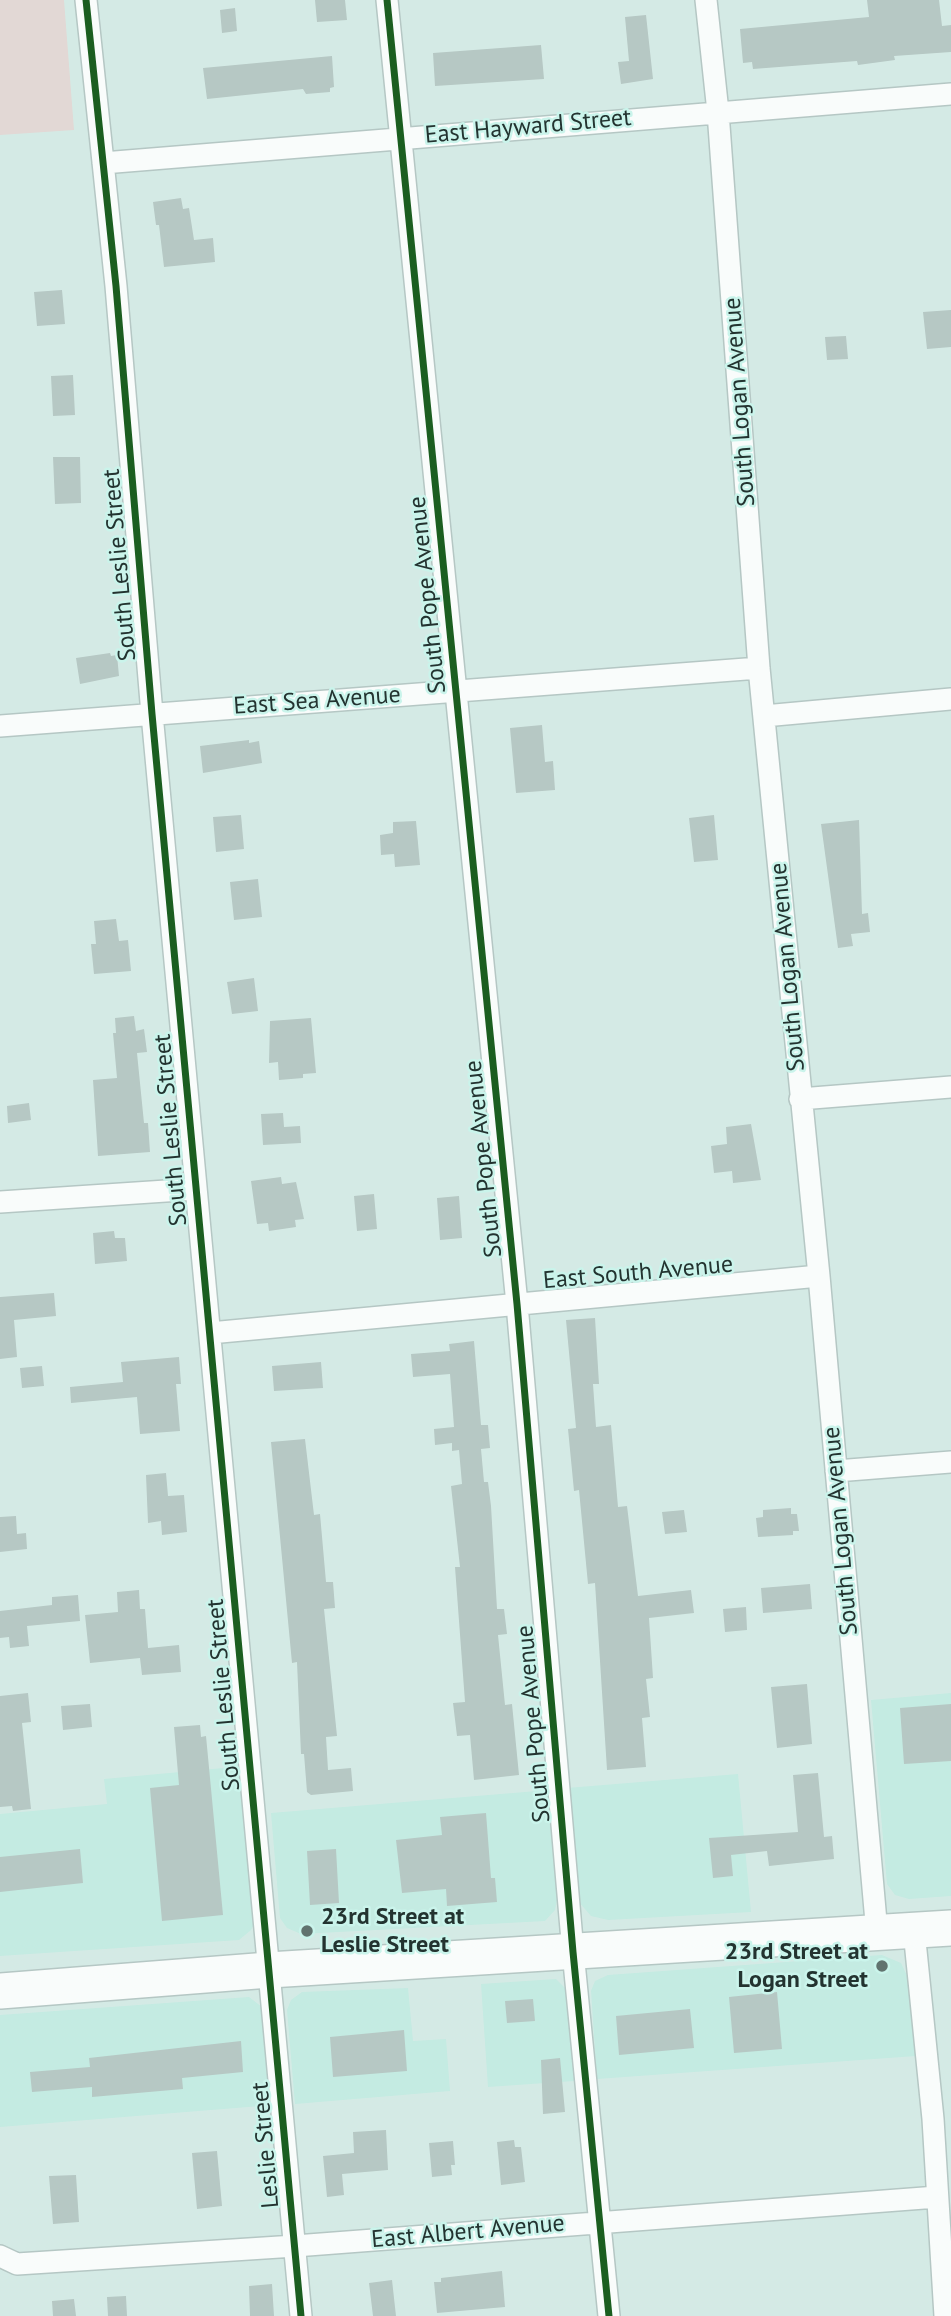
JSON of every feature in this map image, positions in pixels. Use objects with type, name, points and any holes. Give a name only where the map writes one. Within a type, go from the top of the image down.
[{"type":"main road","points":[[0,1991],[269,1970],[951,1928]]},
{"type":"street","points":[[86,0],[103,163]]},
{"type":"street","name":"South Pope Avenue","points":[[387,0],[517,1304],[573,1952],[609,2316]]},
{"type":"street","name":"South Logan Avenue","points":[[706,0],[718,112],[759,668],[819,1276],[877,1934]]},
{"type":"street","name":"East Hayward Street","points":[[103,163],[402,136],[951,94]]},
{"type":"street","name":"South Leslie Street","points":[[103,163],[269,1970]]},
{"type":"street","name":"East Sea Avenue","points":[[0,726],[759,668]]},
{"type":"street","points":[[764,716],[951,699]]},
{"type":"street","points":[[800,1099],[951,1087]]},
{"type":"street","points":[[0,1202],[196,1189]]},
{"type":"street","name":"East South Avenue","points":[[210,1333],[819,1276]]},
{"type":"street","points":[[836,1471],[951,1462]]},
{"type":"street","points":[[914,1931],[945,2316]]},
{"type":"street","name":"Leslie Street","points":[[269,1970],[301,2316]]},
{"type":"street","name":"East Albert Avenue","points":[[0,2256],[18,2264],[295,2246],[937,2197]]},
{"type":"shaded area","points":[[0,0],[64,0],[74,130],[0,135]]},
{"type":"shaded area","points":[[951,1693],[951,1896],[909,1899],[895,1895],[887,1884],[871,1700]]},
{"type":"shaded area","points":[[245,1766],[257,1918],[251,1930],[239,1940],[0,1956],[0,1814],[107,1804],[104,1779]]},
{"type":"shaded area","points":[[738,1774],[751,1912],[608,1920],[591,1916],[578,1901],[567,1788]]},
{"type":"shaded area","points":[[549,1790],[559,1891],[555,1910],[545,1921],[301,1934],[287,1928],[280,1918],[271,1813]]},
{"type":"shaded area","points":[[882,1955],[901,1963],[909,1980],[916,2056],[597,2079],[591,1991],[595,1981],[608,1975]]},
{"type":"shaded area","points":[[556,1979],[565,1988],[574,2081],[488,2087],[481,1984]]},
{"type":"shaded area","points":[[408,1988],[413,2041],[446,2039],[450,2091],[295,2104],[287,2010],[291,2000],[302,1992]]},
{"type":"shaded area","points":[[249,1997],[262,2007],[273,2105],[0,2127],[0,2015]]},
{"type":"building","points":[[315,0],[345,0],[347,20],[317,22]]},
{"type":"building","points":[[867,0],[939,0],[942,26],[951,25],[951,52],[894,56],[895,60],[858,65],[857,61],[753,69],[752,62],[743,63],[740,29],[869,17]]},
{"type":"building","points":[[235,8],[237,31],[222,33],[220,10]]},
{"type":"building","points":[[646,15],[653,79],[621,84],[618,62],[629,61],[625,17]]},
{"type":"building","points":[[541,45],[544,79],[435,86],[433,53]]},
{"type":"building","points":[[332,56],[334,87],[330,88],[330,92],[306,94],[303,89],[207,99],[203,68]]},
{"type":"building","points":[[181,198],[183,209],[189,208],[194,240],[213,238],[215,262],[164,267],[153,202]]},
{"type":"building","points":[[62,290],[65,324],[37,326],[34,292]]},
{"type":"building","points":[[951,310],[951,347],[927,349],[923,312]]},
{"type":"building","points":[[846,336],[848,359],[827,360],[825,337]]},
{"type":"building","points":[[73,375],[75,415],[53,416],[51,376]]},
{"type":"building","points":[[53,457],[80,457],[81,503],[55,504]]},
{"type":"building","points":[[110,653],[111,656],[117,655],[119,676],[80,684],[76,658]]},
{"type":"building","points":[[542,725],[545,762],[553,761],[555,790],[516,793],[510,728]]},
{"type":"building","points":[[249,740],[249,743],[259,741],[262,763],[203,773],[200,746]]},
{"type":"building","points":[[241,815],[244,849],[216,852],[213,817]]},
{"type":"building","points":[[714,815],[718,860],[694,862],[689,818]]},
{"type":"building","points":[[859,820],[862,914],[868,913],[870,932],[851,934],[853,946],[838,948],[821,824]]},
{"type":"building","points":[[416,821],[420,865],[395,867],[394,854],[381,855],[380,835],[393,833],[393,822]]},
{"type":"building","points":[[258,879],[262,917],[234,920],[230,882]]},
{"type":"building","points":[[116,919],[119,941],[128,940],[131,971],[94,974],[91,944],[96,944],[94,921]]},
{"type":"building","points":[[254,978],[258,1011],[232,1014],[227,982]]},
{"type":"building","points":[[134,1016],[136,1031],[144,1029],[147,1052],[137,1053],[144,1123],[148,1123],[150,1152],[98,1156],[93,1080],[117,1078],[113,1033],[116,1033],[115,1018]]},
{"type":"building","points":[[311,1018],[316,1073],[303,1074],[303,1078],[279,1080],[278,1062],[269,1063],[270,1021]]},
{"type":"building","points":[[29,1103],[31,1120],[8,1123],[7,1106]]},
{"type":"building","points":[[283,1113],[284,1127],[300,1126],[301,1143],[263,1145],[261,1114]]},
{"type":"building","points":[[751,1124],[761,1180],[733,1183],[732,1171],[714,1173],[711,1146],[727,1144],[726,1127]]},
{"type":"building","points":[[281,1177],[282,1184],[296,1182],[304,1219],[295,1220],[296,1227],[269,1231],[268,1223],[257,1224],[251,1181]]},
{"type":"building","points":[[374,1194],[377,1229],[357,1231],[354,1196]]},
{"type":"building","points":[[459,1196],[462,1238],[440,1240],[437,1198]]},
{"type":"building","points":[[114,1231],[115,1238],[125,1238],[127,1261],[95,1264],[93,1233]]},
{"type":"building","points":[[54,1293],[56,1316],[14,1320],[17,1357],[0,1359],[0,1297]]},
{"type":"building","points":[[595,1318],[599,1384],[593,1384],[596,1427],[611,1425],[618,1507],[627,1506],[638,1596],[691,1590],[694,1613],[649,1618],[653,1678],[646,1679],[650,1717],[642,1718],[646,1767],[607,1770],[595,1583],[588,1584],[579,1490],[574,1491],[568,1429],[576,1428],[566,1320]]},
{"type":"building","points":[[474,1341],[481,1425],[488,1425],[490,1448],[481,1449],[484,1482],[488,1482],[491,1506],[497,1609],[504,1609],[507,1634],[498,1635],[505,1705],[512,1704],[519,1775],[474,1780],[470,1735],[457,1736],[453,1703],[465,1702],[455,1567],[460,1567],[451,1486],[462,1484],[459,1450],[452,1451],[452,1443],[435,1445],[434,1429],[454,1427],[450,1374],[413,1377],[411,1354],[450,1351],[449,1344]]},
{"type":"building","points":[[179,1357],[181,1384],[176,1384],[180,1431],[140,1434],[137,1397],[71,1403],[70,1387],[123,1382],[121,1362]]},
{"type":"building","points":[[321,1362],[323,1388],[274,1391],[272,1366]]},
{"type":"building","points":[[42,1366],[44,1386],[22,1388],[20,1368]]},
{"type":"building","points":[[305,1439],[314,1515],[320,1514],[326,1582],[333,1582],[335,1608],[324,1609],[337,1736],[326,1737],[328,1770],[351,1768],[353,1791],[311,1795],[307,1792],[304,1754],[301,1754],[297,1662],[292,1663],[271,1442]]},
{"type":"building","points":[[166,1473],[168,1496],[184,1495],[187,1532],[162,1535],[161,1521],[148,1523],[146,1475]]},
{"type":"building","points":[[791,1508],[791,1514],[797,1514],[799,1531],[793,1531],[793,1535],[758,1537],[756,1518],[763,1517],[763,1510]]},
{"type":"building","points":[[684,1510],[687,1532],[665,1534],[662,1512]]},
{"type":"building","points":[[16,1516],[17,1534],[26,1533],[27,1549],[0,1552],[0,1517]]},
{"type":"building","points":[[810,1584],[812,1609],[763,1613],[761,1588]]},
{"type":"building","points":[[139,1590],[140,1609],[145,1609],[148,1648],[179,1645],[181,1672],[142,1675],[140,1658],[90,1663],[85,1615],[118,1612],[117,1592]]},
{"type":"building","points":[[78,1595],[80,1621],[27,1626],[29,1646],[10,1648],[9,1637],[0,1638],[0,1611],[52,1605],[52,1597]]},
{"type":"building","points":[[746,1607],[747,1630],[725,1632],[723,1609]]},
{"type":"building","points":[[807,1684],[812,1744],[777,1748],[771,1687]]},
{"type":"building","points":[[28,1693],[31,1722],[22,1723],[31,1809],[13,1811],[12,1806],[0,1807],[0,1696]]},
{"type":"building","points":[[90,1704],[92,1727],[63,1730],[61,1706]]},
{"type":"building","points":[[951,1704],[951,1761],[904,1764],[900,1708]]},
{"type":"building","points":[[200,1725],[201,1737],[206,1736],[223,1915],[162,1921],[150,1788],[179,1785],[174,1727]]},
{"type":"building","points":[[818,1773],[824,1837],[832,1836],[834,1859],[769,1866],[767,1851],[731,1855],[733,1876],[713,1878],[709,1838],[798,1832],[793,1775]]},
{"type":"building","points":[[486,1813],[491,1878],[495,1878],[497,1902],[447,1906],[446,1889],[402,1893],[396,1840],[442,1835],[440,1817]]},
{"type":"building","points":[[80,1849],[83,1883],[0,1892],[0,1857]]},
{"type":"building","points":[[336,1849],[339,1903],[310,1905],[307,1851]]},
{"type":"building","points":[[777,1992],[782,2049],[734,2053],[729,1997]]},
{"type":"building","points":[[533,1999],[535,2021],[507,2023],[505,2001]]},
{"type":"building","points":[[690,2009],[694,2048],[619,2055],[616,2016]]},
{"type":"building","points":[[404,2030],[407,2071],[333,2077],[330,2037]]},
{"type":"building","points":[[241,2041],[243,2072],[182,2078],[183,2089],[92,2097],[92,2087],[32,2092],[30,2072],[90,2067],[89,2058]]},
{"type":"building","points":[[560,2058],[565,2112],[543,2114],[541,2060]]},
{"type":"building","points":[[386,2130],[388,2170],[342,2174],[344,2195],[327,2197],[323,2156],[354,2153],[353,2132]]},
{"type":"building","points":[[514,2140],[515,2147],[521,2147],[525,2182],[501,2185],[497,2142]]},
{"type":"building","points":[[453,2141],[455,2165],[451,2165],[452,2175],[432,2177],[429,2143]]},
{"type":"building","points":[[217,2151],[222,2206],[197,2209],[192,2153]]},
{"type":"building","points":[[76,2175],[79,2222],[53,2224],[49,2176]]},
{"type":"building","points":[[502,2271],[505,2307],[437,2313],[434,2282],[441,2282],[441,2278]]},
{"type":"building","points":[[392,2280],[396,2316],[373,2316],[369,2283]]},
{"type":"building","points":[[272,2284],[274,2316],[250,2316],[249,2286]]},
{"type":"building","points":[[126,2296],[127,2316],[108,2316],[107,2297]]},
{"type":"building","points":[[74,2299],[76,2316],[53,2316],[52,2301]]},
{"type":"cycle path","points":[[86,0],[116,286],[152,714],[301,2316]]},
{"type":"cycle path","points":[[387,0],[517,1304],[573,1952],[609,2316]]},
{"type":"place","name":"23rd Street at Leslie Street","points":[[307,1931]]},
{"type":"place","name":"23rd Street at Logan Street","points":[[882,1966]]}]
